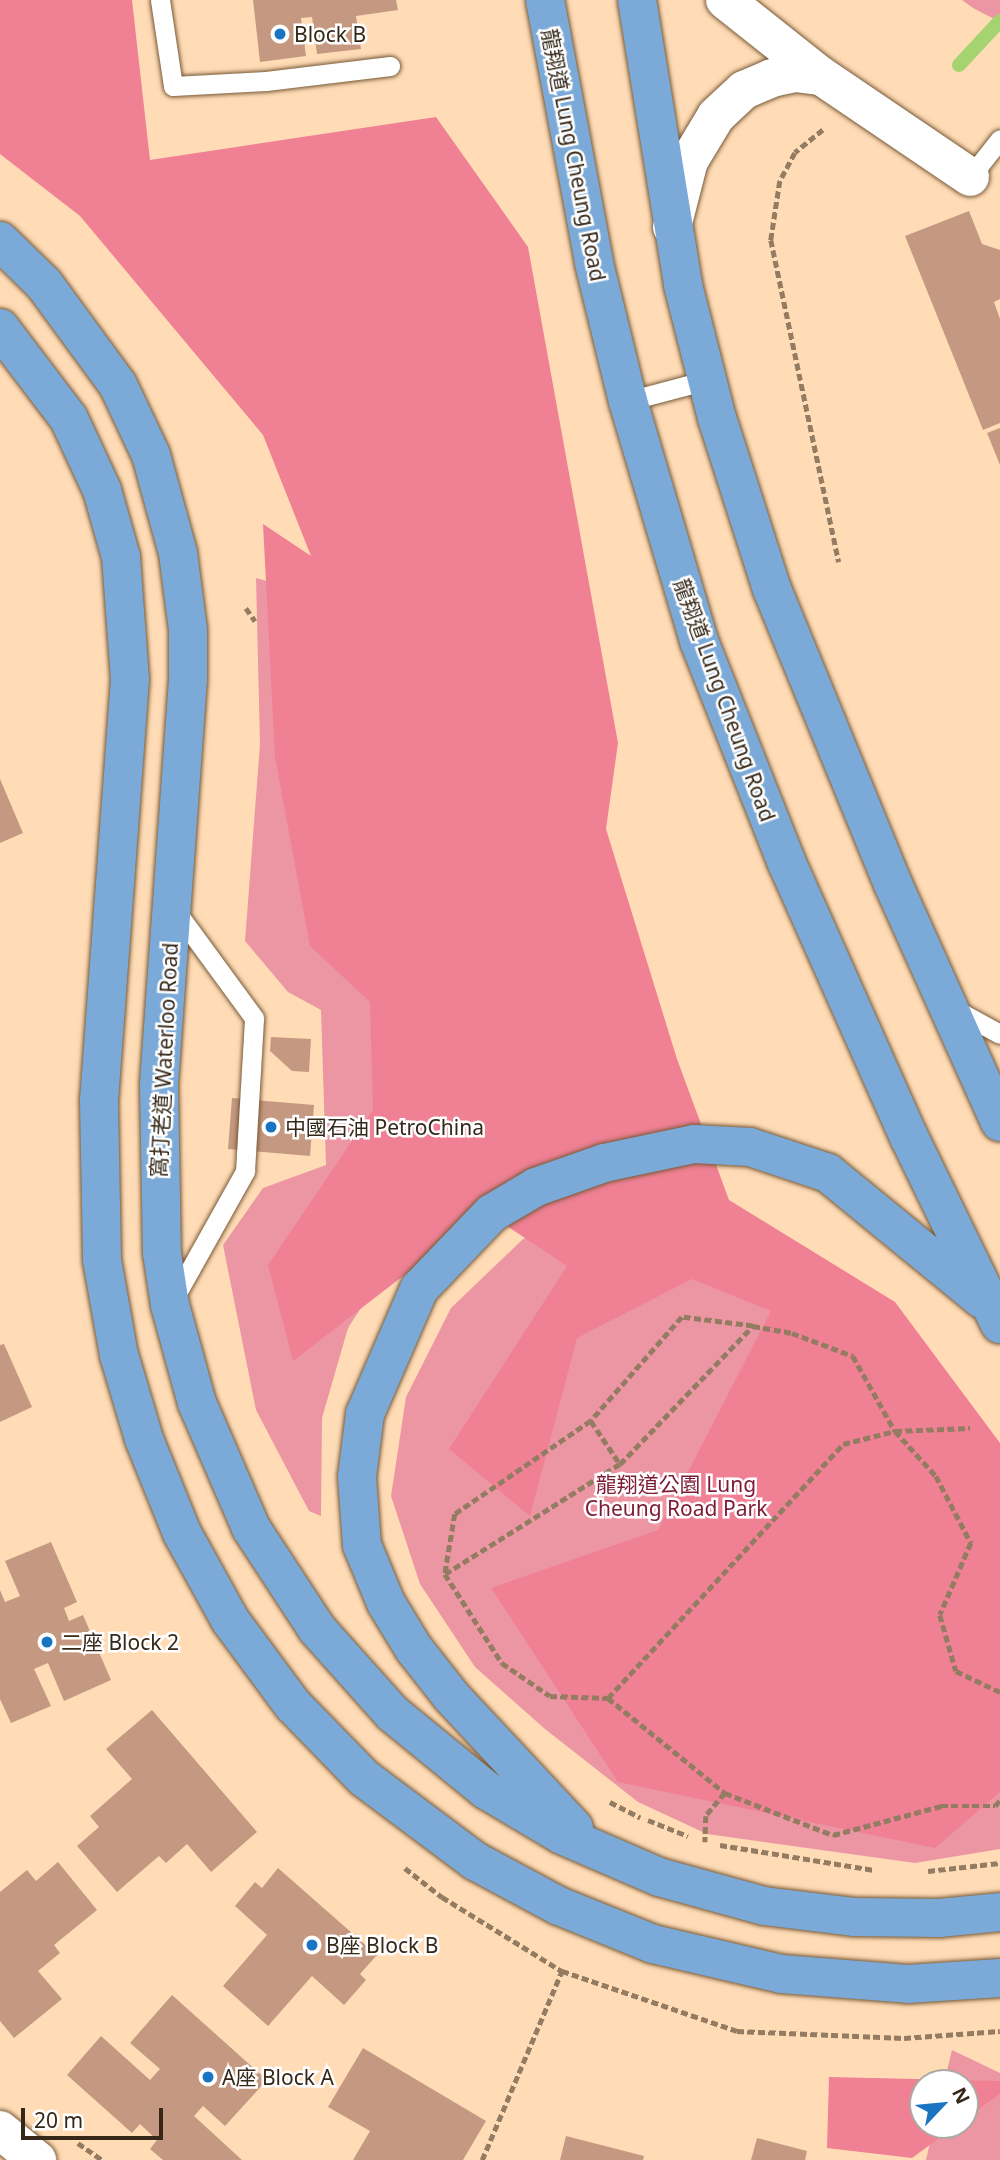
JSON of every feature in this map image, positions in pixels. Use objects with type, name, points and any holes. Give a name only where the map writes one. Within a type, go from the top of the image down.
[{"type":"highway","name":"龍翔道 Lung Cheung Road","points":[[545,0],[572,162],[628,401],[699,641],[754,786],[909,1137],[995,1315]]},
{"type":"highway","points":[[637,0],[671,229],[707,380],[772,589],[944,1003],[1000,1122]]},
{"type":"highway","name":"窩打老道 Waterloo Road","points":[[0,241],[44,284],[96,349],[136,421],[170,515],[188,630],[158,1151],[170,1305],[197,1403],[229,1485],[251,1528],[317,1629],[392,1713],[442,1757],[518,1810],[597,1852],[720,1896],[808,1912],[906,1918],[1000,1912]]},
{"type":"highway","points":[[0,328],[69,419],[102,490],[121,557],[130,679],[99,1101],[102,1260],[118,1355],[144,1439],[182,1533],[230,1620],[293,1705],[364,1778],[475,1861],[559,1906],[653,1944],[782,1974],[880,1983],[1000,1978]]},
{"type":"highway","points":[[597,1852],[488,1737],[414,1649],[386,1603],[362,1545],[357,1477],[365,1414],[419,1289],[492,1213],[536,1187],[618,1160],[694,1144],[750,1147],[828,1173],[995,1315]]},
{"type":"street","points":[[725,0],[821,76],[970,177]]},
{"type":"street","points":[[671,229],[690,162],[716,116],[744,90],[772,78],[821,76]]},
{"type":"street","points":[[0,2130],[37,2160]]},
{"type":"lane","points":[[160,0],[173,86],[266,81],[390,66]]},
{"type":"lane","points":[[970,177],[1000,139]]},
{"type":"lane","points":[[628,401],[707,380]]},
{"type":"lane","points":[[170,1305],[245,1171],[254,1018],[172,906]]},
{"type":"lane","points":[[944,1003],[1000,1034]]},
{"type":"path","points":[[829,126],[795,153],[780,181],[771,240],[839,562]]},
{"type":"path","points":[[246,608],[256,621]]},
{"type":"path","points":[[1000,1692],[956,1671],[940,1615],[971,1543],[936,1476],[895,1431],[853,1356],[792,1333],[682,1317],[591,1421],[455,1514],[445,1574],[502,1663],[550,1696],[608,1699],[725,1793],[833,1835],[941,1806],[995,1806],[1000,1800]]},
{"type":"path","points":[[445,1574],[620,1464],[752,1326]]},
{"type":"path","points":[[591,1421],[620,1464]]},
{"type":"path","points":[[608,1699],[843,1444],[895,1431],[970,1428]]},
{"type":"path","points":[[705,1842],[706,1816],[725,1793]]},
{"type":"path","points":[[605,1799],[705,1842],[883,1872]]},
{"type":"path","points":[[922,1871],[1000,1863]]},
{"type":"path","points":[[482,2160],[562,1971]]},
{"type":"green space","points":[[0,0],[132,0],[150,160],[436,117],[528,247],[618,743],[606,829],[677,1059],[729,1200],[895,1302],[1000,1443],[1000,1792],[935,1848],[618,1782],[491,1588],[658,1530],[771,1311],[692,1279],[577,1338],[530,1516],[449,1449],[567,1266],[486,1212],[293,1361],[268,1265],[373,1110],[370,1002],[310,946],[275,757],[263,524],[311,556],[263,435],[80,216],[0,154]]},
{"type":"green space","points":[[962,0],[1000,0],[1000,22],[973,8]]},
{"type":"green space","points":[[256,578],[284,586],[464,773],[396,1254],[348,1328],[322,1418],[321,1516],[309,1511],[256,1410],[223,1245],[263,1188],[326,1165],[321,1010],[288,992],[245,941],[260,744]]},
{"type":"green space","name":"龍翔道公園 Lung Cheung Road Park","points":[[602,1210],[704,1216],[1000,1527],[1000,1849],[915,1863],[707,1834],[638,1802],[545,1729],[475,1667],[420,1584],[391,1496],[406,1397],[451,1308],[523,1239]]},
{"type":"green space","points":[[952,2050],[1000,2073],[1000,2160],[926,2160],[931,2139],[979,2139],[979,2069],[947,2069]]},
{"type":"green space","points":[[829,2077],[909,2079],[909,2139],[938,2139],[912,2158],[827,2148]]},
{"type":"green space","points":[[979,2081],[1000,2081],[1000,2094],[979,2109]]},
{"type":"building","name":"Block B","points":[[253,0],[396,0],[398,10],[356,16],[361,49],[317,54],[312,17],[301,18],[306,56],[260,62]]},
{"type":"building","points":[[969,211],[982,244],[1000,250],[1000,299],[994,302],[1000,319],[1000,423],[983,430],[905,236]]},
{"type":"building","points":[[1000,428],[1000,465],[987,433]]},
{"type":"building","points":[[0,779],[23,833],[0,843]]},
{"type":"building","points":[[271,1037],[311,1039],[309,1072],[292,1071],[270,1051]]},
{"type":"building","name":"中國石油 PetroChina","points":[[232,1098],[314,1105],[310,1156],[228,1149]]},
{"type":"building","points":[[4,1344],[32,1407],[0,1422],[0,1345]]},
{"type":"building","name":"二座 Block 2","points":[[51,1542],[77,1602],[64,1608],[69,1621],[83,1615],[111,1680],[64,1701],[48,1663],[34,1669],[51,1706],[11,1723],[0,1699],[0,1590],[5,1602],[20,1596],[5,1561]]},
{"type":"building","points":[[152,1710],[257,1832],[211,1872],[187,1844],[166,1863],[159,1856],[117,1892],[77,1846],[99,1827],[90,1816],[132,1779],[106,1749]]},
{"type":"building","points":[[58,1862],[97,1910],[54,1945],[60,1953],[38,1971],[62,1999],[14,2038],[0,2021],[0,1892],[27,1870],[36,1881]]},
{"type":"building","name":"B座 Block B","points":[[278,1868],[377,1955],[360,1974],[366,1980],[344,2005],[312,1976],[268,2026],[223,1986],[267,1935],[235,1906],[255,1882],[262,1888]]},
{"type":"building","name":"A座 Block A","points":[[172,1995],[267,2080],[225,2126],[203,2106],[194,2116],[242,2160],[163,2160],[150,2149],[157,2140],[140,2124],[132,2133],[67,2075],[101,2036],[150,2080],[160,2069],[130,2043]]},
{"type":"building","points":[[363,2048],[486,2121],[463,2160],[353,2160],[370,2131],[328,2107]]},
{"type":"building","points":[[566,2136],[644,2156],[643,2160],[560,2160]]},
{"type":"building","points":[[757,2138],[807,2151],[805,2160],[751,2160]]},
{"type":"waterway","points":[[959,65],[1000,21]]},
{"type":"place","name":"Block B","points":[[280,34]]},
{"type":"place","name":"中國石油 PetroChina","points":[[271,1127]]},
{"type":"place","name":"二座 Block 2","points":[[47,1642]]},
{"type":"place","name":"B座 Block B","points":[[312,1945]]},
{"type":"place","name":"A座 Block A","points":[[208,2077]]}]
